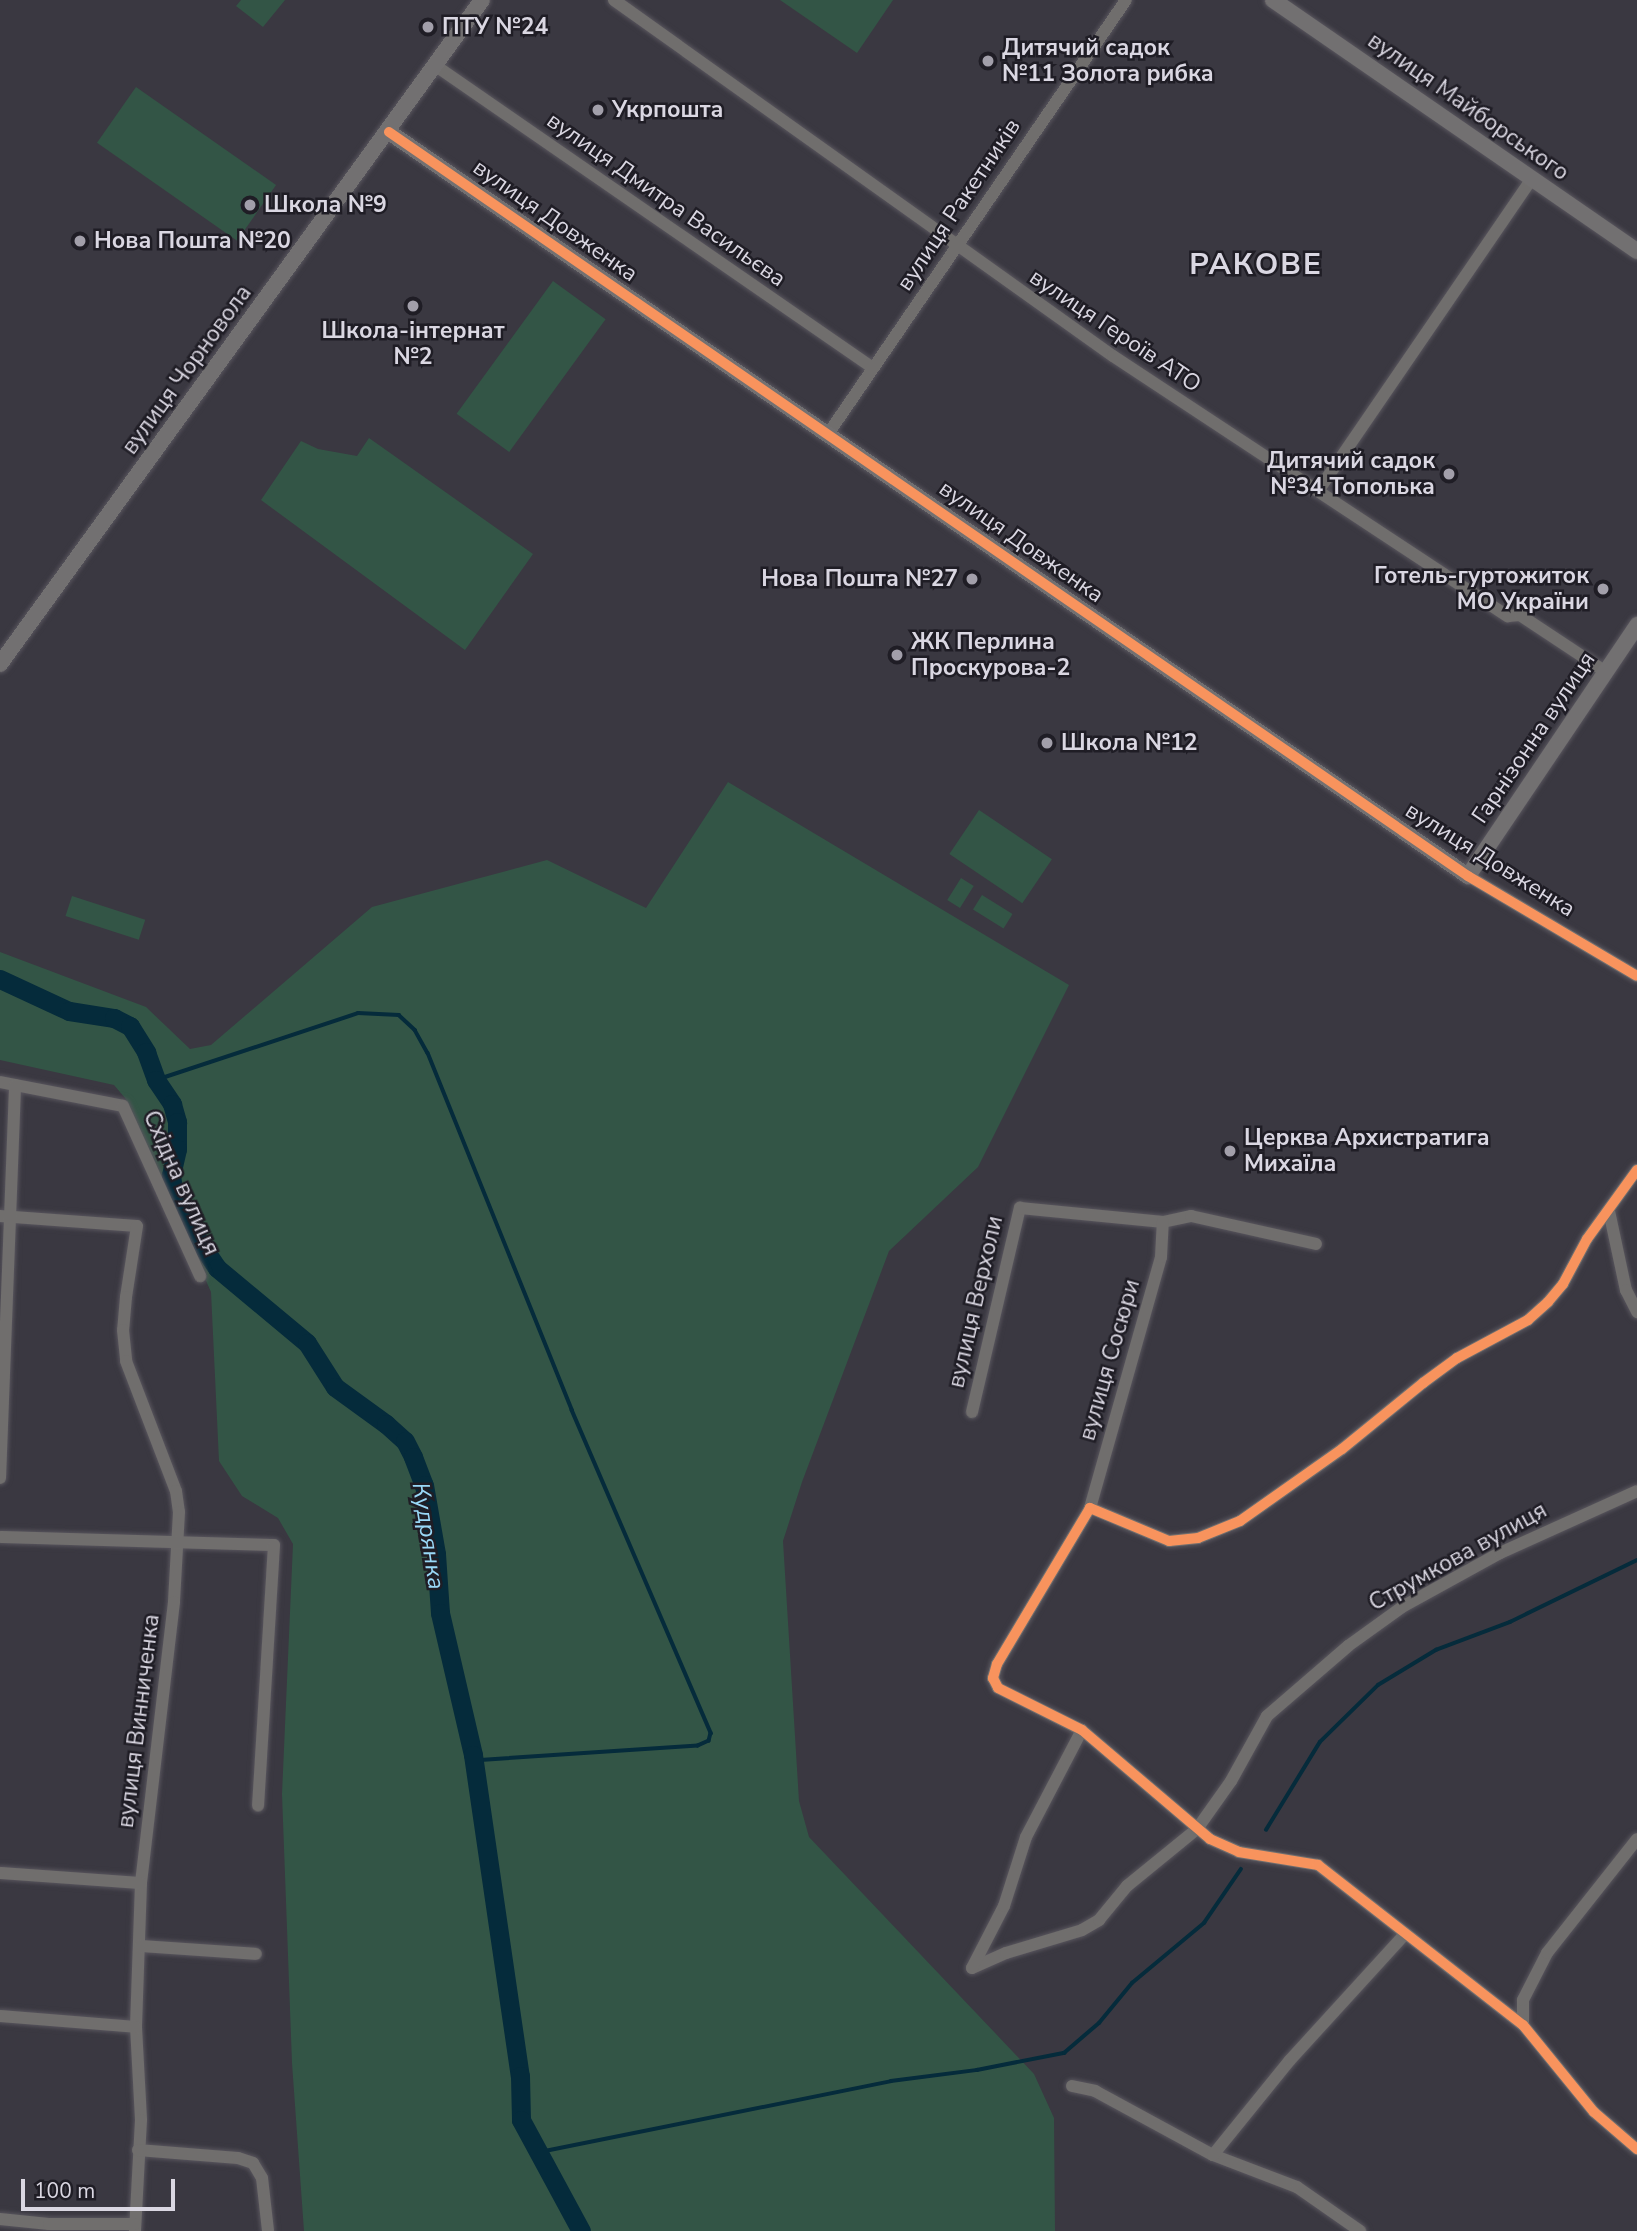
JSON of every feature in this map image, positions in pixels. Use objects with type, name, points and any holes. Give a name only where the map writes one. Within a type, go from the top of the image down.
[{"type":"street","name":"вулиця Чорновола","points":[[0,664],[389,132],[482,0]]},
{"type":"street","name":"вулиця Героїв АТО","points":[[614,0],[1113,356],[1508,616],[1520,615],[1606,672]]},
{"type":"street","name":"вулиця Ракетників","points":[[828,434],[1126,0]]},
{"type":"street","name":"вулиця Майборського","points":[[1273,0],[1637,251]]},
{"type":"street","name":"вулиця Дмитра Васильєва","points":[[436,66],[873,368]]},
{"type":"street","name":"вулиця Довженка","points":[[389,132],[1468,876],[1637,975]]},
{"type":"street","points":[[1318,491],[1532,179]]},
{"type":"street","name":"Гарнізонна вулиця","points":[[1468,876],[1606,672],[1634,637]]},
{"type":"street","name":"Східна вулиця","points":[[0,1082],[123,1106],[200,1276]]},
{"type":"street","points":[[0,1478],[4,1217],[15,1085]]},
{"type":"street","points":[[1090,1508],[1169,1541],[1198,1538],[1240,1521],[1342,1449],[1423,1382],[1458,1358],[1528,1320],[1563,1284],[1587,1239],[1637,1170]]},
{"type":"street","name":"вулиця Верхоли","points":[[972,1412],[1020,1208],[1163,1222],[1191,1216],[1316,1244]]},
{"type":"street","points":[[1609,1211],[1626,1290],[1637,1312]]},
{"type":"street","name":"вулиця Винниченка","points":[[4,1217],[137,1226],[123,1330],[126,1361],[176,1491],[176,1542],[163,1711],[151,1775],[141,1883],[136,2027],[141,2120],[135,2227]]},
{"type":"street","name":"вулиця Сосюри","points":[[1082,1731],[998,1688],[993,1678],[997,1664],[1090,1508],[1161,1257],[1163,1222]]},
{"type":"street","name":"Струмкова вулиця","points":[[1082,1731],[1026,1837],[1004,1906],[972,1968],[1006,1952],[1082,1930],[1099,1920],[1127,1886],[1197,1829],[1231,1781],[1267,1716],[1348,1646],[1402,1607],[1500,1553],[1637,1491]]},
{"type":"street","points":[[0,1537],[274,1545],[258,1806]]},
{"type":"street","points":[[1082,1731],[1210,1839],[1239,1852],[1318,1865],[1404,1935],[1523,2025],[1594,2112],[1637,2149]]},
{"type":"street","points":[[1523,2025],[1523,2000],[1547,1953],[1637,1839]]},
{"type":"street","points":[[0,1873],[141,1883]]},
{"type":"street","points":[[1213,2155],[1290,2060],[1404,1935]]},
{"type":"street","points":[[139,1947],[256,1954]]},
{"type":"street","points":[[0,2016],[136,2027]]},
{"type":"street","points":[[1072,2086],[1095,2091],[1213,2155],[1297,2187],[1360,2231]]},
{"type":"street","points":[[138,2150],[237,2158],[253,2163],[262,2178],[268,2231]]},
{"type":"street","points":[[0,2219],[135,2227]]},
{"type":"green space","points":[[241,0],[285,0],[263,27],[236,6]]},
{"type":"green space","points":[[780,0],[893,0],[857,53]]},
{"type":"green space","points":[[136,87],[276,185],[237,241],[97,143]]},
{"type":"green space","points":[[553,281],[606,319],[509,452],[457,414]]},
{"type":"green space","points":[[369,438],[533,554],[465,650],[261,500],[301,441],[318,449],[357,456]]},
{"type":"green space","points":[[728,782],[1069,985],[978,1167],[889,1251],[802,1482],[783,1541],[799,1801],[809,1837],[1034,2074],[1054,2118],[1055,2231],[304,2231],[292,2063],[282,1794],[293,1544],[278,1518],[242,1496],[219,1461],[211,1292],[125,1098],[114,1085],[0,1060],[0,952],[146,1007],[190,1049],[211,1045],[372,907],[547,860],[646,908]]},
{"type":"green space","points":[[979,810],[1052,859],[1022,903],[949,854]]},
{"type":"green space","points":[[961,878],[974,886],[960,908],[947,900]]},
{"type":"green space","points":[[982,895],[1013,914],[1004,928],[973,909]]},
{"type":"green space","points":[[72,896],[145,920],[139,940],[66,916]]},
{"type":"waterway","name":"Кудрянка","points":[[0,979],[69,1011],[114,1018],[130,1026],[146,1052],[156,1080],[172,1104],[177,1122],[177,1149],[171,1175],[174,1196],[194,1234],[217,1268],[307,1343],[335,1387],[405,1441],[413,1457],[424,1485],[436,1554],[440,1613],[473,1755],[520,2076],[521,2120],[581,2231]]},
{"type":"waterway","points":[[156,1080],[358,1013],[399,1015],[415,1030],[428,1053],[572,1410],[711,1733],[709,1741],[698,1746],[474,1761]]},
{"type":"waterway","points":[[1266,1830],[1320,1742],[1378,1685],[1436,1650],[1510,1622],[1637,1560]]},
{"type":"waterway","points":[[540,2152],[891,2081],[977,2070],[1064,2053],[1099,2023],[1132,1983],[1204,1923],[1241,1869]]},
{"type":"cycle path","points":[[389,132],[1468,876],[1637,976]]},
{"type":"cycle path","points":[[1637,1170],[1587,1239],[1563,1284],[1528,1320],[1457,1358],[1342,1449],[1240,1521],[1198,1538],[1169,1541],[1090,1508],[997,1664],[993,1678],[998,1688],[1082,1730],[1210,1839],[1239,1852],[1318,1865],[1523,2025],[1594,2112],[1637,2149]]},
{"type":"place","name":"ПТУ №24","points":[[428,27]]},
{"type":"place","name":"Дитячий садок №11 Золота рибка","points":[[988,61]]},
{"type":"place","name":"Укрпошта","points":[[598,110]]},
{"type":"place","name":"Школа №9","points":[[250,205]]},
{"type":"place","name":"Нова Пошта №20","points":[[80,241]]},
{"type":"place","name":"Школа-інтернат №2","points":[[413,306]]},
{"type":"place","name":"Дитячий садок №34 Тополька","points":[[1449,474]]},
{"type":"place","name":"Нова Пошта №27","points":[[972,579]]},
{"type":"place","name":"Готель-гуртожиток МО України","points":[[1603,589]]},
{"type":"place","name":"ЖК Перлина Проскурова-2","points":[[897,655]]},
{"type":"place","name":"Школа №12","points":[[1047,743]]},
{"type":"place","name":"Церква Архистратига Михаїла","points":[[1230,1151]]},
{"type":"district","name":"РАКОВЕ","points":[[1256,265]]}]
